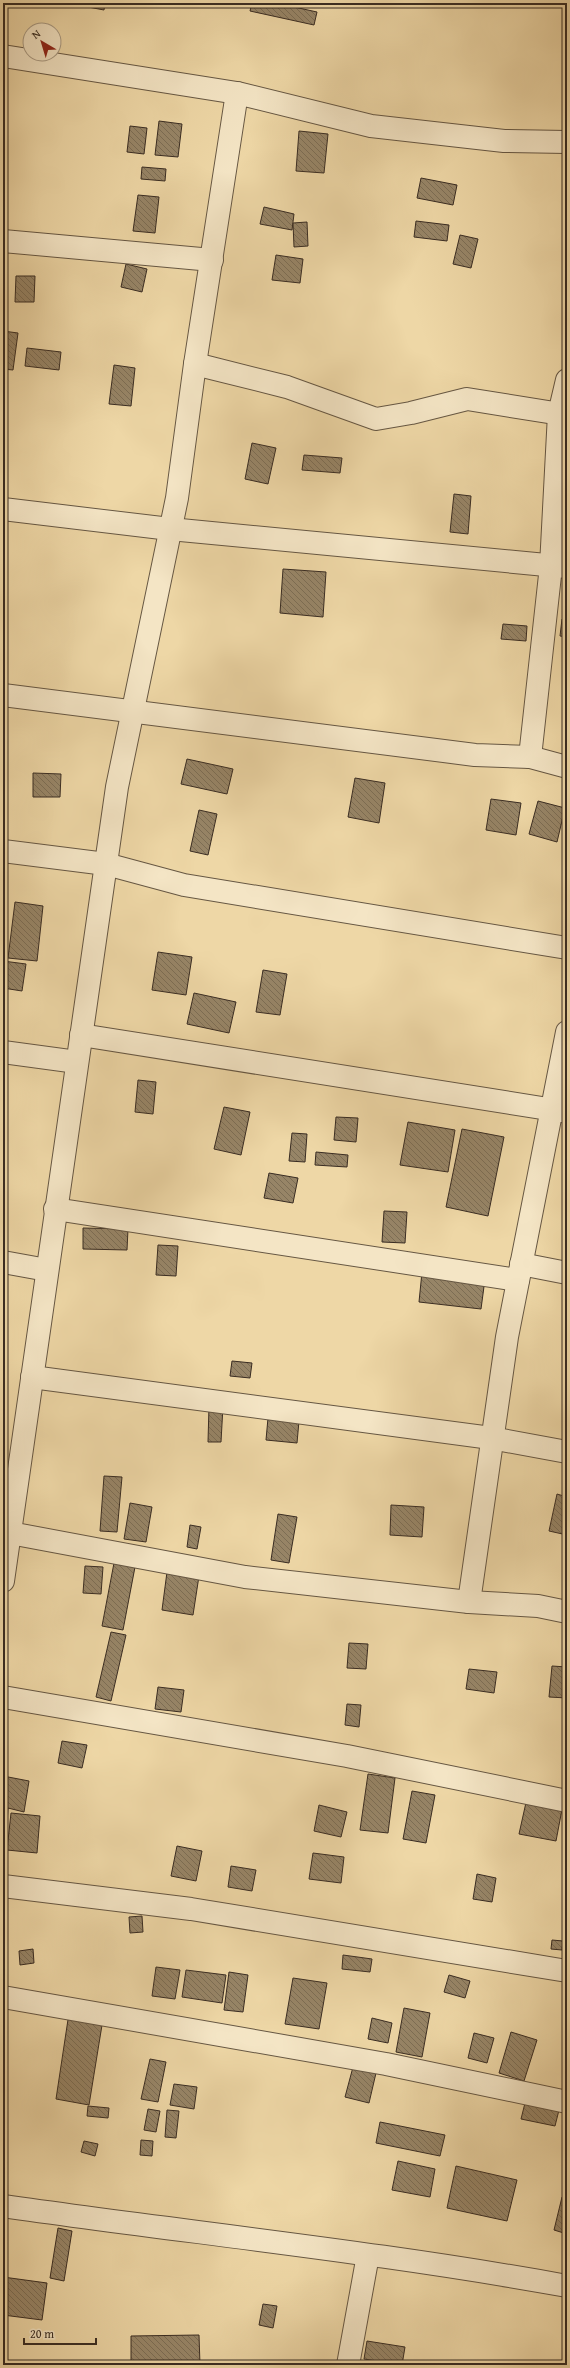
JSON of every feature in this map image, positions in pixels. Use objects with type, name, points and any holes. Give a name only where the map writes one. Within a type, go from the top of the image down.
[{"type":"street","points":[[3,56],[237,93],[370,126],[504,141],[567,142]]},
{"type":"street","points":[[3,1581],[10,1533],[12,1448],[32,1377],[117,787],[176,498],[237,93]]},
{"type":"street","points":[[3,241],[212,260]]},
{"type":"street","points":[[195,364],[287,387],[376,419],[411,413],[466,399],[563,414]]},
{"type":"street","points":[[530,756],[559,567],[563,414],[567,380]]},
{"type":"street","points":[[3,509],[170,529],[559,567]]},
{"type":"street","points":[[3,695],[133,710],[476,755],[530,756],[567,767]]},
{"type":"street","points":[[3,851],[106,864],[184,885],[567,948]]},
{"type":"street","points":[[469,1602],[491,1438],[507,1337],[520,1272],[559,1111],[567,1032]]},
{"type":"street","points":[[81,1035],[559,1111]]},
{"type":"street","points":[[3,1052],[77,1062]]},
{"type":"street","points":[[55,1209],[520,1272],[567,1273]]},
{"type":"street","points":[[3,1262],[47,1270]]},
{"type":"street","points":[[32,1377],[491,1438],[567,1452]]},
{"type":"street","points":[[10,1533],[245,1577],[469,1602],[538,1606],[567,1612]]},
{"type":"street","points":[[3,1697],[347,1756],[567,1801]]},
{"type":"street","points":[[3,1886],[191,1909],[567,1971]]},
{"type":"street","points":[[3,1997],[386,2064],[567,2102]]},
{"type":"street","points":[[3,2206],[148,2227],[478,2270],[567,2286]]},
{"type":"street","points":[[348,2365],[368,2255]]},
{"type":"building","points":[[67,3],[105,3],[104,10]]},
{"type":"building","points":[[252,3],[276,3],[317,12],[314,25],[250,11]]},
{"type":"building","points":[[159,121],[182,124],[178,157],[155,155]]},
{"type":"building","points":[[130,126],[147,128],[144,154],[127,152]]},
{"type":"building","points":[[299,131],[328,134],[324,173],[296,171]]},
{"type":"building","points":[[142,167],[166,169],[165,181],[141,179]]},
{"type":"building","points":[[421,178],[457,185],[453,205],[417,198]]},
{"type":"building","points":[[138,195],[159,197],[155,233],[133,231]]},
{"type":"building","points":[[264,207],[294,214],[292,230],[260,224]]},
{"type":"building","points":[[416,221],[449,225],[447,241],[414,237]]},
{"type":"building","points":[[307,222],[308,246],[294,247],[293,223]]},
{"type":"building","points":[[460,235],[478,239],[471,268],[453,264]]},
{"type":"building","points":[[276,255],[303,259],[300,283],[272,280]]},
{"type":"building","points":[[126,264],[147,269],[142,292],[121,287]]},
{"type":"building","points":[[16,276],[35,276],[34,302],[15,302]]},
{"type":"building","points":[[3,331],[18,333],[13,370],[3,369]]},
{"type":"building","points":[[27,348],[61,352],[59,370],[25,366]]},
{"type":"building","points":[[114,365],[135,368],[131,406],[109,404]]},
{"type":"building","points":[[252,443],[276,448],[268,484],[245,479]]},
{"type":"building","points":[[304,455],[342,458],[340,473],[302,470]]},
{"type":"building","points":[[454,494],[471,496],[468,534],[450,532]]},
{"type":"building","points":[[283,569],[326,572],[323,617],[280,613]]},
{"type":"building","points":[[562,619],[567,620],[567,637],[560,636]]},
{"type":"building","points":[[503,624],[527,626],[526,641],[501,639]]},
{"type":"building","points":[[187,759],[233,769],[227,794],[181,784]]},
{"type":"building","points":[[33,773],[61,774],[60,797],[33,797]]},
{"type":"building","points":[[355,778],[385,783],[379,823],[348,817]]},
{"type":"building","points":[[491,799],[521,803],[516,835],[486,830]]},
{"type":"building","points":[[538,801],[565,808],[557,842],[529,834]]},
{"type":"building","points":[[199,810],[217,814],[208,855],[190,851]]},
{"type":"building","points":[[15,902],[43,906],[37,961],[8,958]]},
{"type":"building","points":[[158,952],[192,957],[186,995],[152,990]]},
{"type":"building","points":[[3,961],[26,964],[22,991],[3,988]]},
{"type":"building","points":[[263,970],[287,974],[280,1015],[256,1012]]},
{"type":"building","points":[[194,993],[236,1002],[229,1033],[187,1024]]},
{"type":"building","points":[[138,1080],[156,1082],[153,1114],[135,1112]]},
{"type":"building","points":[[224,1107],[250,1112],[241,1155],[214,1149]]},
{"type":"building","points":[[336,1117],[358,1118],[356,1142],[334,1140]]},
{"type":"building","points":[[408,1122],[455,1130],[448,1172],[400,1165]]},
{"type":"building","points":[[462,1129],[504,1137],[488,1216],[446,1207]]},
{"type":"building","points":[[292,1133],[307,1134],[305,1162],[289,1161]]},
{"type":"building","points":[[316,1152],[348,1155],[347,1167],[315,1165]]},
{"type":"building","points":[[269,1173],[298,1178],[293,1203],[264,1198]]},
{"type":"building","points":[[384,1211],[407,1212],[405,1243],[382,1242]]},
{"type":"building","points":[[83,1228],[128,1229],[127,1250],[83,1249]]},
{"type":"building","points":[[158,1245],[178,1246],[176,1276],[156,1275]]},
{"type":"building","points":[[422,1272],[485,1279],[481,1309],[419,1302]]},
{"type":"building","points":[[232,1361],[252,1363],[250,1378],[230,1376]]},
{"type":"building","points":[[209,1406],[223,1406],[221,1442],[208,1442]]},
{"type":"building","points":[[268,1418],[299,1421],[297,1443],[266,1440]]},
{"type":"building","points":[[104,1476],[122,1477],[117,1532],[100,1531]]},
{"type":"building","points":[[557,1494],[567,1497],[567,1535],[549,1531]]},
{"type":"building","points":[[130,1503],[152,1507],[146,1542],[124,1539]]},
{"type":"building","points":[[391,1505],[424,1507],[422,1537],[390,1535]]},
{"type":"building","points":[[278,1514],[297,1517],[289,1563],[271,1560]]},
{"type":"building","points":[[190,1525],[201,1527],[197,1549],[187,1547]]},
{"type":"building","points":[[114,1563],[135,1567],[123,1630],[102,1626]]},
{"type":"building","points":[[85,1566],[103,1567],[101,1594],[83,1593]]},
{"type":"building","points":[[167,1572],[199,1576],[193,1615],[162,1610]]},
{"type":"building","points":[[111,1632],[126,1635],[111,1701],[96,1697]]},
{"type":"building","points":[[349,1643],[368,1644],[366,1669],[347,1668]]},
{"type":"building","points":[[552,1666],[567,1667],[567,1698],[549,1697]]},
{"type":"building","points":[[469,1669],[497,1672],[494,1693],[466,1689]]},
{"type":"building","points":[[158,1687],[184,1690],[181,1712],[155,1709]]},
{"type":"building","points":[[347,1704],[361,1705],[359,1727],[345,1725]]},
{"type":"building","points":[[62,1741],[87,1745],[82,1768],[58,1763]]},
{"type":"building","points":[[368,1774],[395,1778],[388,1833],[360,1830]]},
{"type":"building","points":[[3,1776],[29,1781],[24,1812],[8,1808],[5,1856],[3,1855]]},
{"type":"building","points":[[412,1791],[435,1795],[426,1843],[403,1839]]},
{"type":"building","points":[[527,1798],[563,1804],[556,1841],[519,1834]]},
{"type":"building","points":[[319,1805],[347,1812],[341,1837],[314,1831]]},
{"type":"building","points":[[11,1813],[40,1816],[37,1853],[7,1850]]},
{"type":"building","points":[[177,1846],[202,1851],[196,1881],[171,1876]]},
{"type":"building","points":[[313,1853],[344,1857],[341,1883],[309,1879]]},
{"type":"building","points":[[231,1866],[256,1870],[252,1891],[228,1887]]},
{"type":"building","points":[[477,1874],[496,1878],[492,1902],[473,1899]]},
{"type":"building","points":[[142,1916],[143,1932],[130,1933],[129,1917]]},
{"type":"building","points":[[552,1940],[563,1941],[562,1950],[551,1949]]},
{"type":"building","points":[[33,1949],[34,1963],[20,1965],[19,1951]]},
{"type":"building","points":[[343,1955],[372,1959],[370,1972],[342,1969]]},
{"type":"building","points":[[156,1967],[180,1970],[175,1999],[152,1996]]},
{"type":"building","points":[[186,1970],[226,1975],[222,2003],[182,1997]]},
{"type":"building","points":[[229,1972],[248,1975],[243,2012],[224,2010]]},
{"type":"building","points":[[449,1975],[470,1981],[465,1998],[444,1992]]},
{"type":"building","points":[[293,1978],[327,1983],[319,2029],[285,2024]]},
{"type":"building","points":[[404,2008],[430,2013],[422,2057],[396,2052]]},
{"type":"building","points":[[69,2013],[103,2019],[89,2105],[56,2099]]},
{"type":"building","points":[[372,2018],[392,2023],[388,2043],[368,2039]]},
{"type":"building","points":[[511,2032],[537,2040],[524,2081],[499,2073]]},
{"type":"building","points":[[474,2033],[494,2038],[487,2063],[468,2058]]},
{"type":"building","points":[[150,2059],[166,2062],[158,2102],[141,2099]]},
{"type":"building","points":[[353,2067],[376,2073],[369,2103],[345,2097]]},
{"type":"building","points":[[174,2084],[197,2087],[194,2109],[170,2105]]},
{"type":"building","points":[[525,2103],[559,2110],[555,2126],[521,2119]]},
{"type":"building","points":[[88,2106],[109,2108],[108,2118],[87,2116]]},
{"type":"building","points":[[148,2109],[160,2111],[156,2132],[144,2130]]},
{"type":"building","points":[[167,2110],[179,2111],[176,2138],[165,2137]]},
{"type":"building","points":[[380,2122],[445,2135],[440,2156],[376,2143]]},
{"type":"building","points":[[141,2140],[153,2141],[152,2156],[140,2155]]},
{"type":"building","points":[[84,2141],[98,2144],[95,2156],[81,2152]]},
{"type":"building","points":[[398,2161],[435,2169],[430,2197],[392,2190]]},
{"type":"building","points":[[456,2166],[517,2180],[507,2221],[447,2208]]},
{"type":"building","points":[[562,2197],[567,2198],[567,2234],[554,2230]]},
{"type":"building","points":[[58,2228],[72,2231],[64,2281],[50,2278]]},
{"type":"building","points":[[3,2277],[47,2283],[42,2320],[3,2315]]},
{"type":"building","points":[[263,2304],[277,2306],[273,2328],[259,2325]]},
{"type":"building","points":[[199,2335],[200,2365],[131,2365],[131,2336]]},
{"type":"building","points":[[367,2341],[405,2347],[402,2365],[364,2359]]}]
